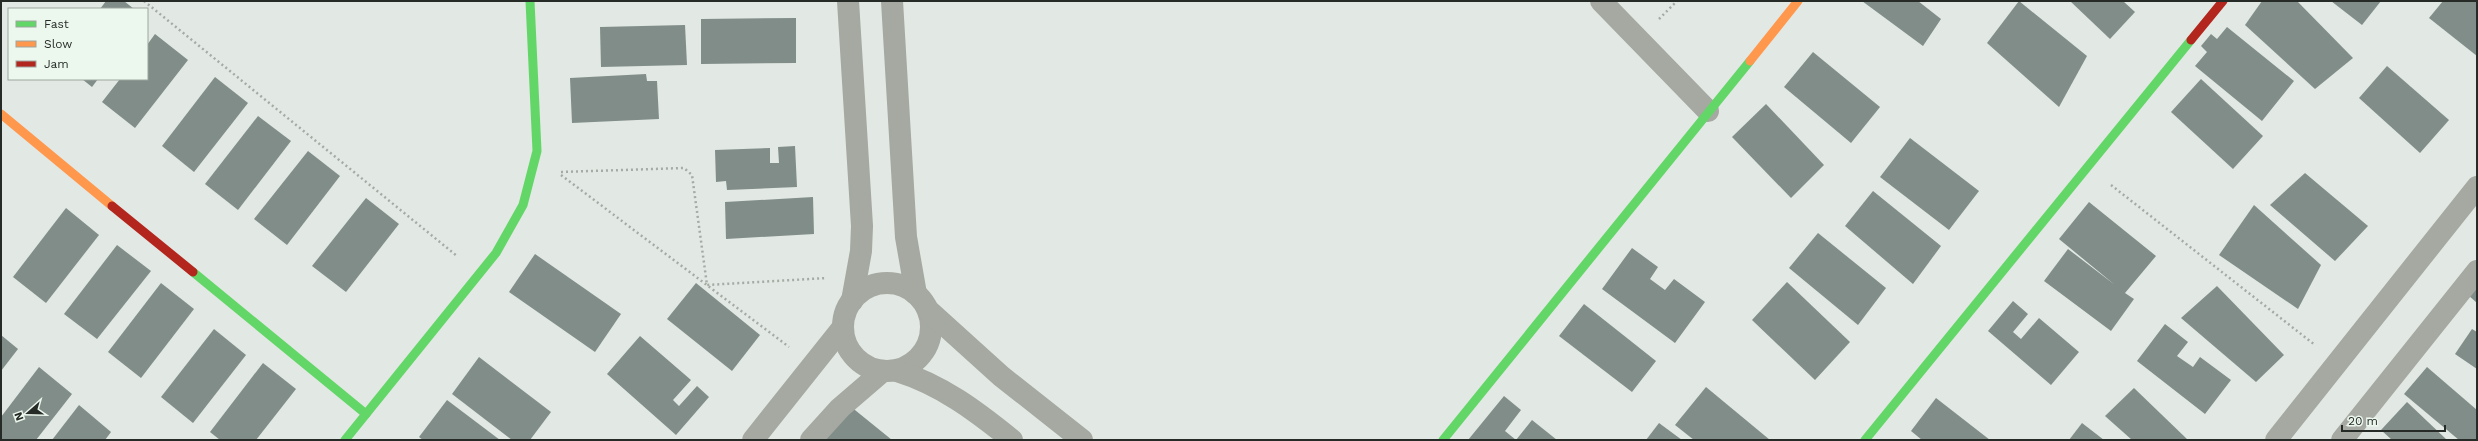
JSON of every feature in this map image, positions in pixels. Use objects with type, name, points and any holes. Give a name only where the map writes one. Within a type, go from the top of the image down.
[{"type":"street","points":[[345,440],[496,253],[511,230],[522,205],[537,151],[530,1]]},
{"type":"street","points":[[848,1],[862,226],[857,276],[852,301]]},
{"type":"street","points":[[811,440],[840,408],[890,371],[911,364],[922,354],[930,340],[931,325],[922,302],[906,237],[892,1]]},
{"type":"street","points":[[1601,1],[1708,111]]},
{"type":"street","points":[[1443,440],[1798,1]]},
{"type":"street","points":[[1865,440],[2222,1]]},
{"type":"street","points":[[1,114],[366,414]]},
{"type":"street","points":[[2276,440],[2477,187]]},
{"type":"street","points":[[2342,440],[2477,271]]},
{"type":"street","points":[[753,440],[843,327],[847,309],[852,301],[866,289],[882,283],[895,284],[922,302],[1002,376],[1082,440]]},
{"type":"street","points":[[843,327],[851,352],[871,369],[890,371],[939,387],[977,412],[1012,440]]},
{"type":"path","points":[[144,1],[479,274]]},
{"type":"path","points":[[2088,166],[2337,363]]},
{"type":"path","points":[[707,285],[692,175],[689,171],[684,168],[558,172],[707,285],[813,365]]},
{"type":"path","points":[[707,285],[857,276]]},
{"type":"building","points":[[106,1],[124,1],[133,8],[101,8]]},
{"type":"building","points":[[1862,1],[1918,1],[1941,19],[1923,46]]},
{"type":"building","points":[[2019,1],[2087,56],[2059,107],[1987,43]]},
{"type":"building","points":[[2070,1],[2123,1],[2135,12],[2110,39]]},
{"type":"building","points":[[2262,1],[2297,1],[2353,58],[2315,89],[2245,25]]},
{"type":"building","points":[[2331,1],[2381,1],[2362,25]]},
{"type":"building","points":[[2443,1],[2477,1],[2477,56],[2429,18]]},
{"type":"building","points":[[796,18],[796,63],[701,64],[701,19]]},
{"type":"building","points":[[685,25],[687,65],[601,67],[600,27]]},
{"type":"building","points":[[2227,27],[2294,81],[2262,121],[2195,66],[2207,52],[2201,46],[2211,34],[2217,39]]},
{"type":"building","points":[[155,34],[188,60],[135,128],[102,102],[119,80],[148,80],[148,44]]},
{"type":"building","points":[[1813,52],[1880,107],[1851,143],[1784,87]]},
{"type":"building","points":[[2387,66],[2449,120],[2420,153],[2359,98]]},
{"type":"building","points":[[646,74],[647,81],[657,81],[659,119],[572,123],[570,78]]},
{"type":"building","points":[[215,77],[248,103],[194,172],[162,146]]},
{"type":"building","points":[[2201,79],[2263,136],[2233,169],[2171,112]]},
{"type":"building","points":[[83,80],[97,80],[92,87]]},
{"type":"building","points":[[1766,104],[1824,165],[1791,198],[1732,137]]},
{"type":"building","points":[[258,116],[291,141],[238,210],[205,184]]},
{"type":"building","points":[[1910,138],[1979,191],[1949,230],[1880,177]]},
{"type":"building","points":[[795,146],[797,187],[727,190],[726,181],[716,182],[715,150],[770,148],[770,163],[779,163],[778,147]]},
{"type":"building","points":[[308,151],[340,176],[287,245],[254,219]]},
{"type":"building","points":[[2305,173],[2368,226],[2335,261],[2270,205]]},
{"type":"building","points":[[1873,191],[1941,246],[1913,284],[1845,226]]},
{"type":"building","points":[[813,197],[814,234],[726,239],[725,202]]},
{"type":"building","points":[[366,198],[399,224],[346,292],[312,266]]},
{"type":"building","points":[[2089,202],[2156,256],[2125,293],[2134,299],[2111,331],[2044,281],[2068,249],[2115,285],[2059,239]]},
{"type":"building","points":[[2254,205],[2321,265],[2298,309],[2219,255]]},
{"type":"building","points":[[66,208],[99,235],[46,303],[13,277]]},
{"type":"building","points":[[1818,233],[1886,288],[1858,325],[1789,268]]},
{"type":"building","points":[[117,245],[151,271],[97,339],[64,314]]},
{"type":"building","points":[[1632,248],[1658,267],[1650,279],[1665,290],[1674,279],[1705,302],[1675,343],[1602,289]]},
{"type":"building","points":[[535,254],[621,314],[595,352],[509,292]]},
{"type":"building","points":[[1787,282],[1850,342],[1815,380],[1752,320]]},
{"type":"building","points":[[161,283],[194,309],[141,378],[108,352]]},
{"type":"building","points":[[696,283],[760,335],[732,371],[667,319]]},
{"type":"building","points":[[2477,283],[2477,303],[2467,294]]},
{"type":"building","points":[[2217,286],[2284,355],[2256,382],[2181,318]]},
{"type":"building","points":[[2013,301],[2028,314],[2013,332],[2021,339],[2039,318],[2079,352],[2051,385],[1988,331]]},
{"type":"building","points":[[1584,304],[1656,361],[1632,392],[1559,336]]},
{"type":"building","points":[[2165,324],[2188,342],[2177,356],[2193,367],[2200,357],[2231,380],[2205,414],[2137,361]]},
{"type":"building","points":[[214,329],[246,355],[193,423],[161,397]]},
{"type":"building","points":[[2472,329],[2477,332],[2477,369],[2455,354]]},
{"type":"building","points":[[1,335],[18,349],[1,371]]},
{"type":"building","points":[[640,336],[691,380],[673,400],[679,406],[697,386],[709,397],[676,435],[607,374]]},
{"type":"building","points":[[479,357],[551,412],[530,440],[512,440],[452,394]]},
{"type":"building","points":[[263,363],[296,389],[256,440],[220,440],[210,432]]},
{"type":"building","points":[[39,367],[72,394],[36,440],[1,440],[1,417]]},
{"type":"building","points":[[2427,367],[2477,410],[2477,440],[2459,440],[2404,394]]},
{"type":"building","points":[[1706,387],[1770,440],[1694,440],[1675,425]]},
{"type":"building","points":[[2134,388],[2188,440],[2132,440],[2105,416]]},
{"type":"building","points":[[1504,396],[1521,410],[1505,431],[1516,440],[1468,440]]},
{"type":"building","points":[[1936,398],[1990,440],[1922,440],[1911,431]]},
{"type":"building","points":[[447,400],[500,440],[423,440],[419,437]]},
{"type":"building","points":[[2407,402],[2447,440],[2392,440],[2381,430]]},
{"type":"building","points":[[79,405],[111,432],[105,440],[52,440]]},
{"type":"building","points":[[850,406],[892,440],[824,440]]},
{"type":"building","points":[[1532,420],[1557,440],[1516,440]]},
{"type":"building","points":[[1659,423],[1682,440],[1646,440]]},
{"type":"building","points":[[2082,423],[2104,440],[2069,440]]},
{"type":"traffic: fast","points":[[345,440],[496,253],[523,205],[537,151],[530,1]]},
{"type":"traffic: fast","points":[[1865,440],[2191,40]]},
{"type":"traffic: fast","points":[[1443,440],[1750,61]]},
{"type":"traffic: fast","points":[[193,272],[366,414]]},
{"type":"traffic: slow","points":[[1750,61],[1798,1]]},
{"type":"traffic: slow","points":[[1,114],[112,206]]},
{"type":"traffic: jam","points":[[2191,40],[2223,1]]},
{"type":"traffic: jam","points":[[112,206],[193,272]]}]
